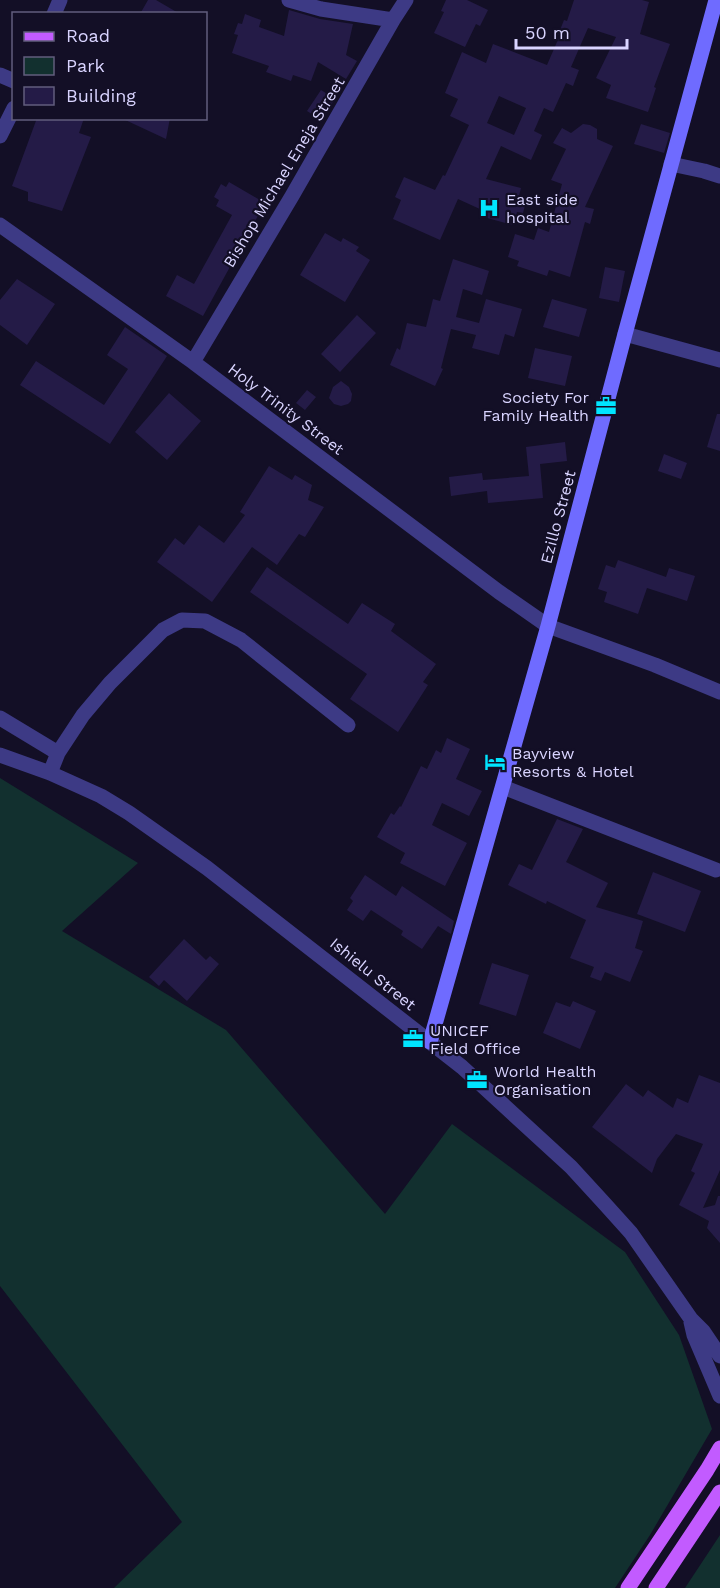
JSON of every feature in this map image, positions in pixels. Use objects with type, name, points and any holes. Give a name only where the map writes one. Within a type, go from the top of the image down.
[{"type":"main road","points":[[628,1588],[720,1448]]},
{"type":"main road","points":[[656,1588],[720,1492]]},
{"type":"street","points":[[289,0],[321,9],[393,20]]},
{"type":"street","name":"Bishop Michael Eneja Street","points":[[193,362],[406,0]]},
{"type":"street","name":"Ezillo Street","points":[[430,1042],[549,626],[625,334],[716,0]]},
{"type":"street","points":[[0,136],[12,112]]},
{"type":"street","points":[[671,164],[720,176]]},
{"type":"street","name":"Holy Trinity Street","points":[[0,225],[193,362],[500,592],[549,626],[720,692]]},
{"type":"street","points":[[625,334],[720,360]]},
{"type":"street","points":[[50,773],[58,753],[83,715],[110,683],[163,630],[182,620],[205,621],[241,640],[348,725]]},
{"type":"street","points":[[0,718],[58,753]]},
{"type":"street","name":"Ishielu Street","points":[[0,755],[50,773],[100,796],[129,813],[207,868],[462,1067],[571,1167],[631,1233],[691,1319]]},
{"type":"street","points":[[503,787],[716,870]]},
{"type":"street","points":[[691,1319],[703,1331],[720,1356]]},
{"type":"street","points":[[691,1319],[694,1335],[720,1396]]},
{"type":"green space","points":[[0,778],[138,863],[62,931],[226,1030],[385,1214],[452,1124],[625,1252],[679,1335],[712,1429],[650,1535],[615,1588],[114,1588],[182,1522],[0,1286]]},
{"type":"green space","points":[[720,1535],[720,1588],[685,1588]]},
{"type":"building","points":[[148,0],[156,0],[177,12],[141,12]]},
{"type":"building","points":[[446,0],[467,0],[488,10],[480,26],[476,24],[465,47],[434,33],[444,12],[441,11]]},
{"type":"building","points":[[574,0],[642,0],[649,2],[640,34],[670,44],[654,87],[656,88],[648,112],[606,98],[611,85],[596,78],[616,37],[588,28],[571,67],[579,70],[573,86],[566,83],[553,112],[544,108],[534,131],[542,135],[531,160],[501,146],[486,179],[521,188],[519,196],[527,198],[523,213],[517,212],[513,225],[480,216],[482,210],[458,199],[440,240],[393,219],[401,200],[395,197],[404,177],[435,190],[443,175],[445,176],[469,125],[450,116],[458,99],[445,93],[462,52],[486,63],[493,44],[547,65],[564,20],[567,21]],"holes":[[[499,96],[526,108],[514,135],[487,123]]]},
{"type":"building","points":[[289,10],[320,19],[353,24],[346,55],[357,61],[346,79],[318,62],[311,81],[293,75],[291,81],[266,72],[269,66],[232,53],[238,35],[234,34],[238,23],[242,24],[245,14],[261,20],[259,27],[284,36]]},
{"type":"building","points":[[321,90],[335,99],[321,120],[307,111]]},
{"type":"building","points":[[36,120],[83,120],[79,133],[91,137],[62,211],[28,201],[28,192],[12,186]]},
{"type":"building","points":[[125,120],[170,120],[166,139]]},
{"type":"building","points":[[583,124],[597,129],[597,139],[613,146],[585,207],[594,209],[590,224],[585,222],[570,277],[549,270],[547,276],[517,266],[519,261],[508,257],[515,234],[534,240],[538,228],[549,232],[562,184],[551,180],[566,149],[553,143],[562,128],[571,133]]},
{"type":"building","points":[[641,124],[670,133],[664,153],[634,144]]},
{"type":"building","points":[[229,182],[265,203],[203,316],[166,296],[177,275],[194,284],[232,215],[216,206],[219,200],[214,197],[221,184],[226,187]]},
{"type":"building","points":[[325,233],[341,242],[343,238],[359,247],[356,251],[370,260],[345,302],[300,275]]},
{"type":"building","points":[[453,259],[489,271],[482,295],[463,289],[456,317],[479,323],[486,299],[522,309],[514,337],[505,334],[499,355],[472,348],[476,335],[451,329],[441,368],[443,369],[435,386],[390,365],[397,348],[400,350],[407,323],[426,327],[433,299],[440,301]]},
{"type":"building","points":[[605,267],[625,271],[619,302],[599,298]]},
{"type":"building","points":[[17,279],[55,304],[27,345],[0,325],[0,300]]},
{"type":"building","points":[[552,299],[587,309],[579,337],[543,327]]},
{"type":"building","points":[[357,315],[376,333],[340,372],[321,354]]},
{"type":"building","points":[[125,327],[167,356],[110,444],[20,385],[36,361],[104,405],[128,369],[107,355]]},
{"type":"building","points":[[535,348],[572,356],[565,386],[528,378]]},
{"type":"building","points":[[341,381],[349,387],[352,394],[351,401],[341,406],[334,404],[329,398],[333,387]]},
{"type":"building","points":[[307,390],[316,397],[305,410],[296,403]]},
{"type":"building","points":[[169,393],[201,421],[167,460],[135,432]]},
{"type":"building","points":[[717,414],[720,414],[720,451],[707,447]]},
{"type":"building","points":[[565,442],[567,461],[540,464],[543,498],[488,503],[487,491],[451,496],[449,477],[482,473],[483,480],[529,476],[526,447]]},
{"type":"building","points":[[664,454],[687,463],[681,479],[658,471]]},
{"type":"building","points":[[269,466],[292,480],[295,475],[312,485],[308,500],[324,507],[305,537],[299,534],[277,565],[252,547],[212,602],[157,562],[175,538],[184,545],[199,525],[224,543],[245,515],[240,512]]},
{"type":"building","points":[[618,560],[666,577],[669,568],[695,576],[687,601],[647,588],[638,614],[604,602],[607,592],[598,589],[606,565],[615,568]]},
{"type":"building","points":[[267,567],[348,624],[362,603],[395,624],[391,631],[436,664],[423,682],[428,685],[398,732],[350,699],[367,674],[250,592]]},
{"type":"building","points":[[447,738],[470,749],[456,779],[482,791],[469,816],[442,803],[432,825],[467,843],[445,886],[400,863],[405,853],[377,837],[391,813],[394,815],[401,807],[421,766],[427,769],[436,750],[441,753]]},
{"type":"building","points":[[557,819],[583,829],[566,862],[608,883],[596,907],[643,921],[635,948],[643,951],[630,982],[605,972],[601,981],[590,977],[594,967],[570,958],[586,920],[508,885],[519,864],[532,870]]},
{"type":"building","points":[[653,872],[701,891],[685,932],[637,914]]},
{"type":"building","points":[[365,875],[396,896],[402,886],[454,921],[451,934],[438,926],[422,949],[401,935],[403,931],[371,910],[363,921],[347,910],[353,901],[350,898]]},
{"type":"building","points":[[184,939],[206,960],[210,956],[219,964],[187,1001],[164,980],[159,986],[149,977]]},
{"type":"building","points":[[492,963],[529,975],[516,1016],[479,1004]]},
{"type":"building","points":[[573,1001],[596,1011],[580,1049],[543,1033],[556,1002],[570,1007]]},
{"type":"building","points":[[699,1075],[720,1083],[720,1170],[703,1208],[715,1205],[720,1196],[720,1243],[707,1228],[709,1221],[679,1205],[695,1173],[691,1171],[703,1144],[676,1134],[657,1159],[652,1173],[592,1127],[626,1084],[643,1097],[648,1090],[673,1108],[677,1098],[688,1103]]},
{"type":"place","name":"East side hospital","points":[[489,208]]},
{"type":"place","name":"Society For Family Health","points":[[606,406]]},
{"type":"place","name":"Bayview Resorts & Hotel","points":[[495,762]]},
{"type":"place","name":"UNICEF Field Office","points":[[413,1039]]},
{"type":"place","name":"World Health Organisation","points":[[477,1080]]}]
